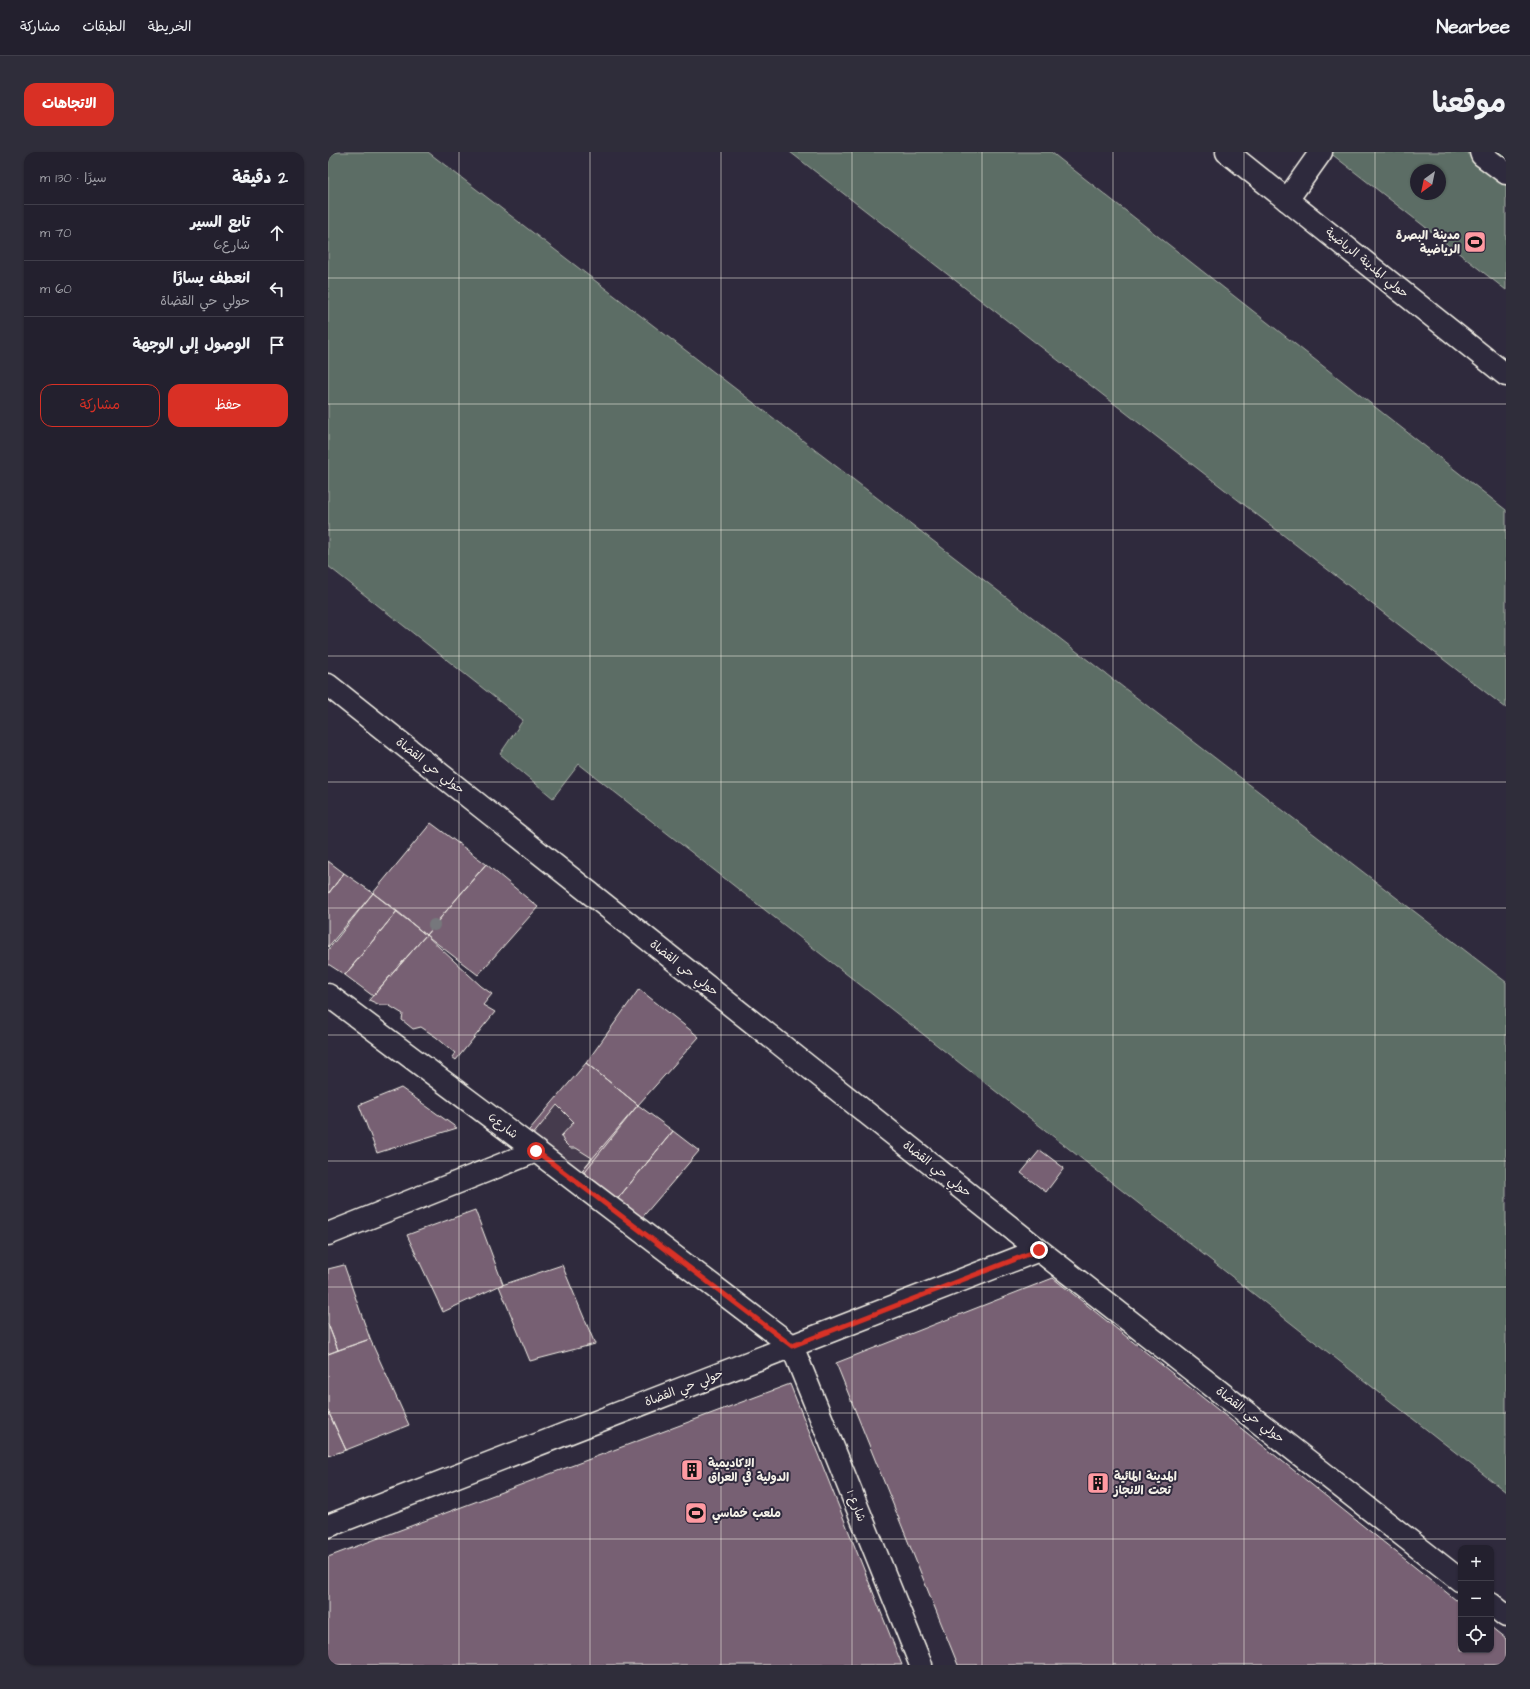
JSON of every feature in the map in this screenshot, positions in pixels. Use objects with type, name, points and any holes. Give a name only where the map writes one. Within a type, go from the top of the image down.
[{"type":"street","name":"حولي المدينة الرياضية","points":[[1227,152],[1506,375]]},
{"type":"street","points":[[1288,200],[1322,152]]},
{"type":"street","points":[[1481,152],[1482,155],[1506,173]]},
{"type":"street","name":"حولي حي القضاة","points":[[328,685],[1039,1250],[1458,1579]]},
{"type":"street","name":"شارع6","points":[[328,995],[792,1346]]},
{"type":"street","points":[[328,1234],[536,1151]]},
{"type":"street","name":"حولي حي القضاة","points":[[328,1526],[1039,1250]]},
{"type":"street","name":"شارع 1","points":[[792,1346],[921,1665]]},
{"type":"street","points":[[1494,1606],[1506,1616]]},
{"type":"shaded area","points":[[557,1105],[574,1122],[561,1136],[564,1142],[570,1148],[576,1148],[592,1158],[579,1174],[532,1136]]},
{"type":"green space","points":[[328,152],[428,152],[1506,982],[1506,1492],[579,764],[553,798],[500,754],[523,720],[328,566]]},
{"type":"green space","points":[[790,152],[1051,152],[1506,510],[1506,708]]},
{"type":"green space","name":"مدينة البصرة الرياضية","points":[[1329,152],[1506,152],[1506,290]]},
{"type":"building","points":[[431,823],[486,864],[426,935],[373,893]]},
{"type":"building","points":[[328,861],[344,873],[328,894]]},
{"type":"building","points":[[486,864],[538,907],[478,975],[426,935]]},
{"type":"building","points":[[344,873],[373,893],[328,947],[328,894]]},
{"type":"building","points":[[373,893],[397,911],[345,975],[328,964],[328,950]]},
{"type":"building","points":[[397,911],[426,935],[373,996],[345,975]]},
{"type":"building","points":[[426,935],[481,986],[492,994],[483,1005],[495,1012],[456,1060],[452,1057],[455,1053],[436,1037],[421,1027],[413,1029],[402,1020],[403,1014],[388,1005],[380,1005],[369,1000]]},
{"type":"building","points":[[639,989],[699,1037],[638,1105],[586,1063]]},
{"type":"building","points":[[586,1063],[638,1105],[582,1175],[580,1173],[592,1158],[576,1148],[570,1148],[564,1142],[561,1136],[574,1122],[557,1105],[532,1136],[524,1136]]},
{"type":"building","points":[[401,1088],[457,1128],[377,1153],[359,1105]]},
{"type":"building","points":[[638,1105],[673,1131],[615,1202],[579,1174]]},
{"type":"building","points":[[673,1131],[699,1151],[640,1220],[615,1202]]},
{"type":"building","points":[[1040,1150],[1064,1168],[1046,1192],[1021,1173]]},
{"type":"building","points":[[475,1210],[503,1284],[443,1312],[407,1235]]},
{"type":"building","points":[[344,1265],[370,1339],[338,1350],[328,1324],[328,1269]]},
{"type":"building","points":[[562,1265],[595,1344],[530,1361],[499,1286]]},
{"type":"building","name":"المدينة المائية تحت الانجاز","points":[[1053,1278],[1458,1602],[1458,1653],[1494,1653],[1494,1629],[1506,1639],[1506,1665],[958,1665],[836,1363]]},
{"type":"building","points":[[328,1324],[338,1350],[328,1354]]},
{"type":"building","points":[[370,1339],[409,1425],[346,1450],[328,1411],[328,1354]]},
{"type":"building","name":"الاكاديمية الدولية في العراق","points":[[790,1384],[902,1665],[328,1665],[328,1557]]},
{"type":"building","points":[[328,1411],[346,1450],[328,1456]]},
{"type":"place","name":"مدينة البصرة الرياضية","points":[[1475,242]]},
{"type":"place","name":"الاكاديمية الدولية في العراق","points":[[692,1470]]},
{"type":"place","name":"المدينة المائية تحت الانجاز","points":[[1098,1483]]},
{"type":"place","name":"ملعب خماسي","points":[[696,1513]]},
{"type":"route","points":[[536,1151],[792,1346],[1039,1250]]}]
